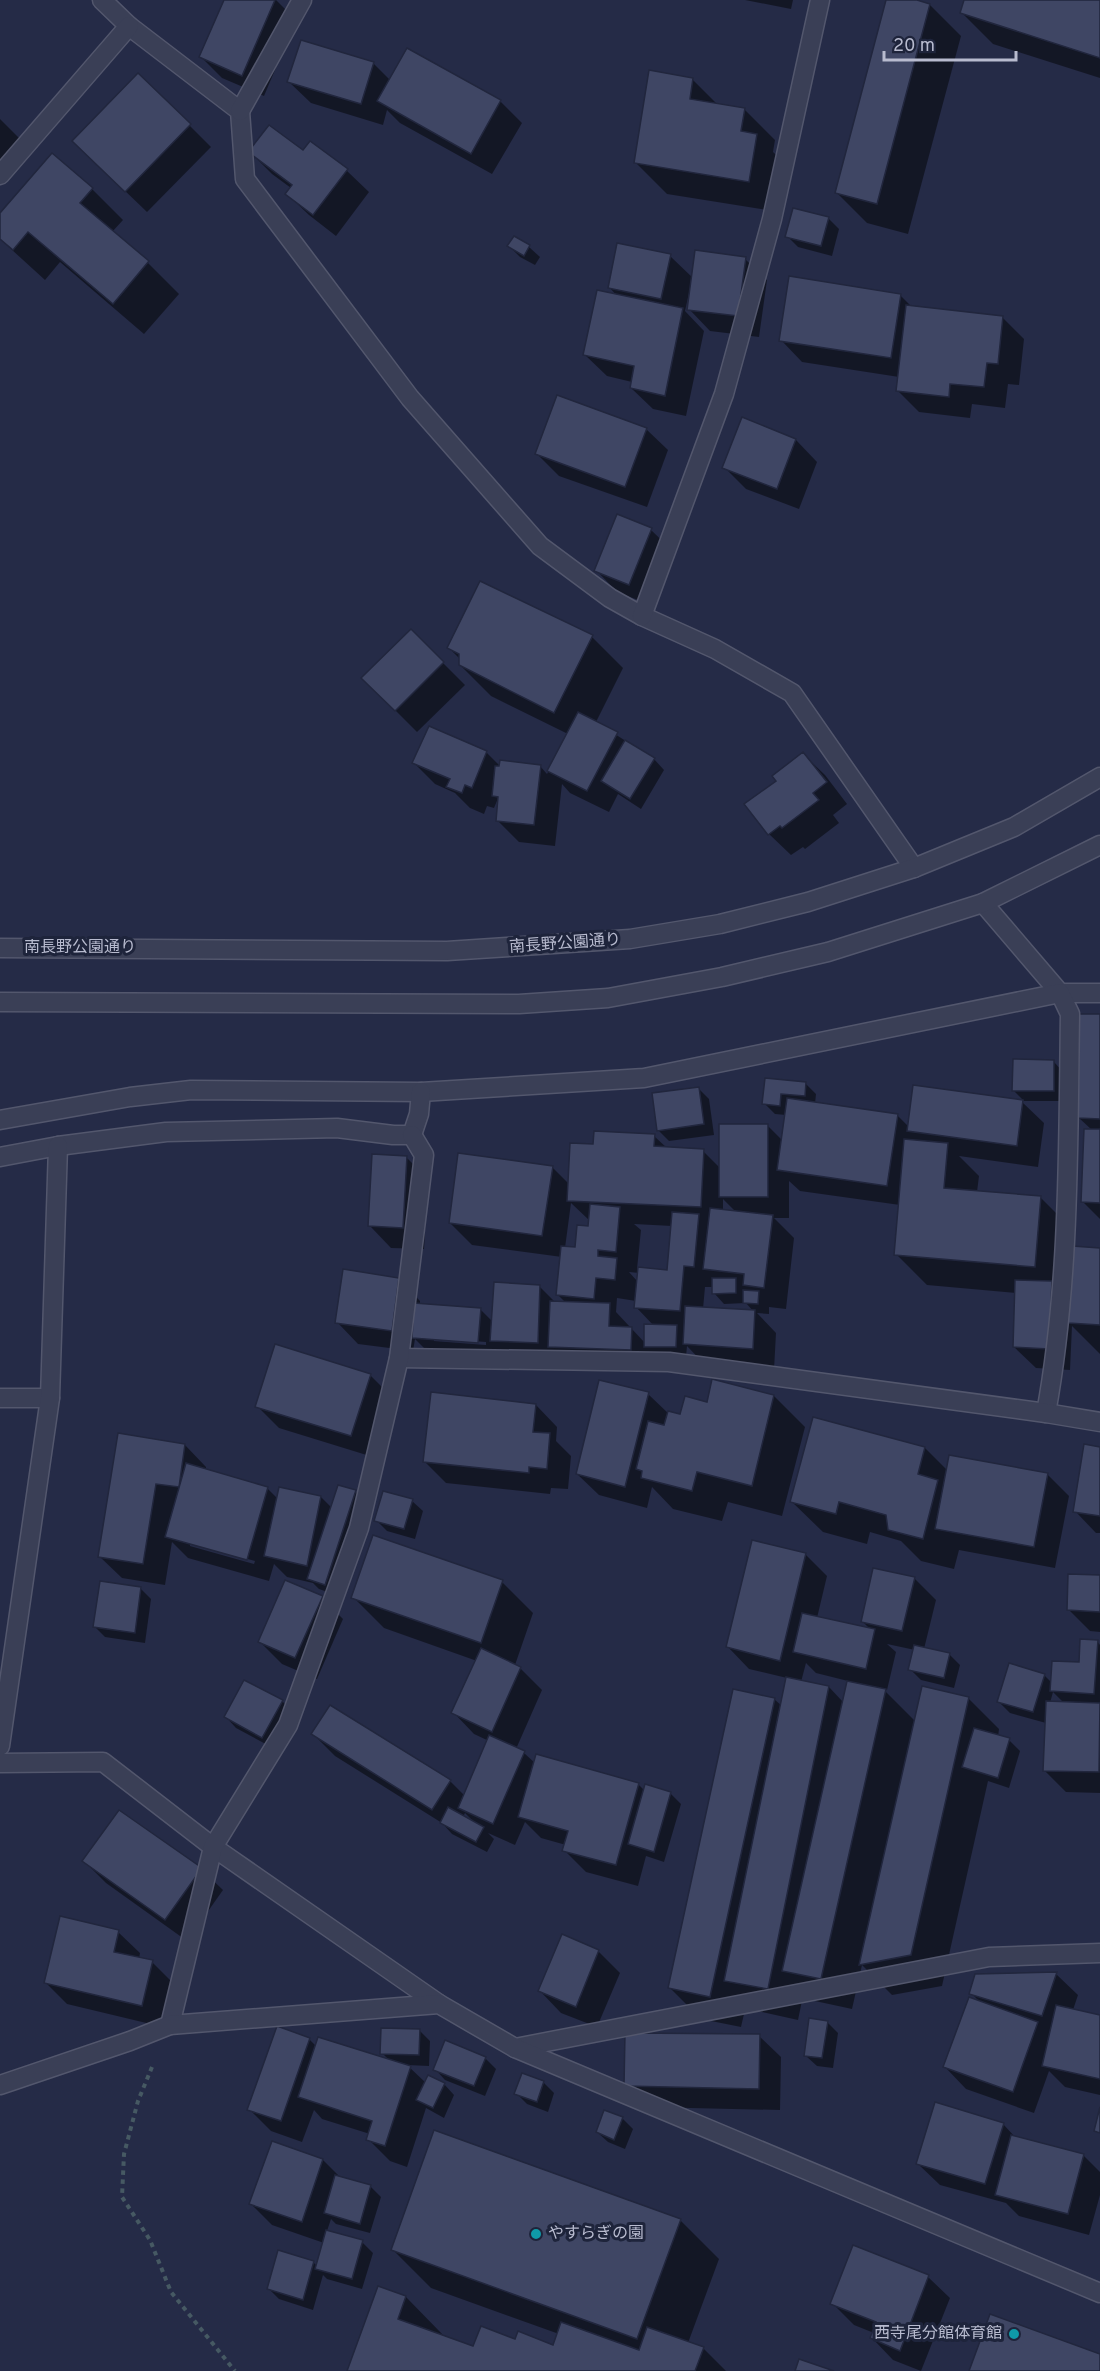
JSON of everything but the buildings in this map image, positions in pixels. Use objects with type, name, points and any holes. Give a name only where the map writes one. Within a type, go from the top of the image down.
[{"type":"street","points":[[102,0],[129,26],[240,111]]},
{"type":"street","points":[[302,0],[240,111],[245,179],[410,398],[540,546],[610,598],[642,616],[715,649],[792,693],[914,868]]},
{"type":"street","points":[[642,616],[724,394],[772,219],[820,0]]},
{"type":"street","points":[[0,176],[129,26]]},
{"type":"street","name":"南長野公園通り","points":[[0,948],[447,951],[630,939],[720,924],[808,903],[914,868],[1014,827],[1100,777]]},
{"type":"street","points":[[0,1002],[519,1004],[608,998],[722,977],[828,952],[983,903],[1100,845]]},
{"type":"street","points":[[983,903],[1060,993],[1070,1014],[1067,1200],[1056,1357],[1046,1413]]},
{"type":"street","points":[[0,1120],[130,1097],[191,1090],[421,1092],[644,1078],[1060,993],[1100,993]]},
{"type":"street","points":[[170,2025],[213,1847],[288,1725],[359,1528],[399,1358],[424,1155],[412,1135],[419,1114],[421,1092]]},
{"type":"street","points":[[0,1157],[58,1146],[166,1132],[337,1128],[412,1135]]},
{"type":"street","points":[[0,1746],[6,1656],[50,1398],[58,1146]]},
{"type":"street","points":[[399,1358],[669,1362],[1100,1422]]},
{"type":"street","points":[[0,1398],[50,1398]]},
{"type":"street","points":[[0,1763],[103,1762],[213,1847],[439,2004],[515,2048],[1100,2293]]},
{"type":"street","points":[[515,2048],[989,1957],[1100,1953]]},
{"type":"street","points":[[0,2085],[170,2025],[439,2004]]},
{"type":"path","points":[[170,2025],[138,2101],[124,2154],[122,2197],[150,2240],[171,2292],[235,2371]]},
{"type":"place","name":"やすらぎの園","points":[[536,2234]]},
{"type":"place","name":"西寺尾分館体育館","points":[[1014,2334]]}]
